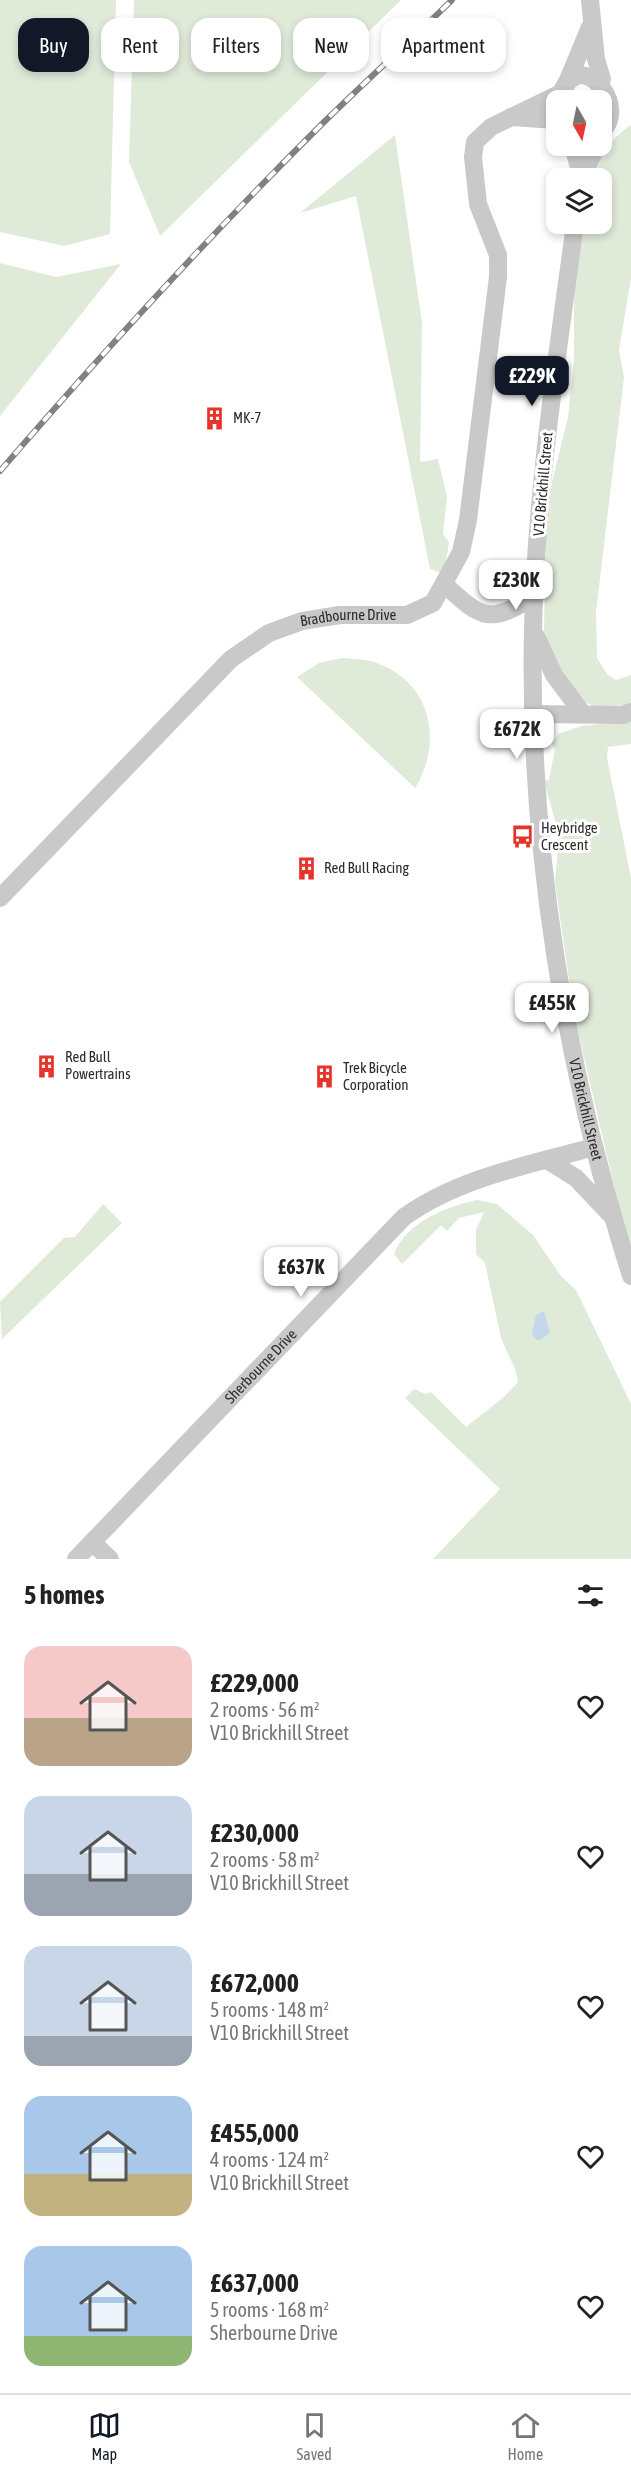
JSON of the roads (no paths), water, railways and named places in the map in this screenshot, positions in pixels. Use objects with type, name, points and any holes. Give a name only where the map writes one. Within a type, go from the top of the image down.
[{"type":"street","points":[[590,0],[591,25],[618,107],[612,117]]},
{"type":"street","points":[[563,90],[591,25]]},
{"type":"street","name":"Bradbourne Drive","points":[[566,90],[583,76],[613,88]]},
{"type":"street","name":"Bradbourne Drive","points":[[0,898],[231,659],[269,633],[302,621],[340,615],[406,615],[433,603],[461,552],[468,520],[498,277],[498,255],[478,204],[474,181],[474,149],[482,133],[546,101]]},
{"type":"street","points":[[511,117],[546,119]]},
{"type":"street","points":[[612,128],[631,117]]},
{"type":"street","name":"V10 Brickhill Street","points":[[574,234],[548,427],[535,596],[533,628],[536,780],[556,966],[594,1147],[631,1276]]},
{"type":"street","points":[[444,584],[472,609],[486,615],[498,615],[510,611],[535,596]]},
{"type":"street","points":[[533,628],[554,675],[583,714]]},
{"type":"street","points":[[535,714],[623,715],[631,711]]},
{"type":"street","name":"Sherbourne Drive","points":[[76,1559],[404,1217],[446,1191],[594,1147]]},
{"type":"street","points":[[547,1160],[576,1178],[612,1216]]},
{"type":"street","points":[[92,1542],[110,1559]]},
{"type":"water","points":[[544,1311],[550,1333],[540,1340],[535,1339],[532,1333],[536,1315]]},
{"type":"railway","points":[[0,471],[118,337],[240,207],[324,122],[452,0]]},
{"type":"place","name":"MK-7","points":[[215,418]]},
{"type":"place","name":"Heybridge Crescent","points":[[523,837]]},
{"type":"place","name":"Red Bull Racing","points":[[306,868]]},
{"type":"place","name":"Red Bull Powertrains","points":[[47,1066]]},
{"type":"place","name":"Trek Bicycle Corporation","points":[[325,1077]]}]
